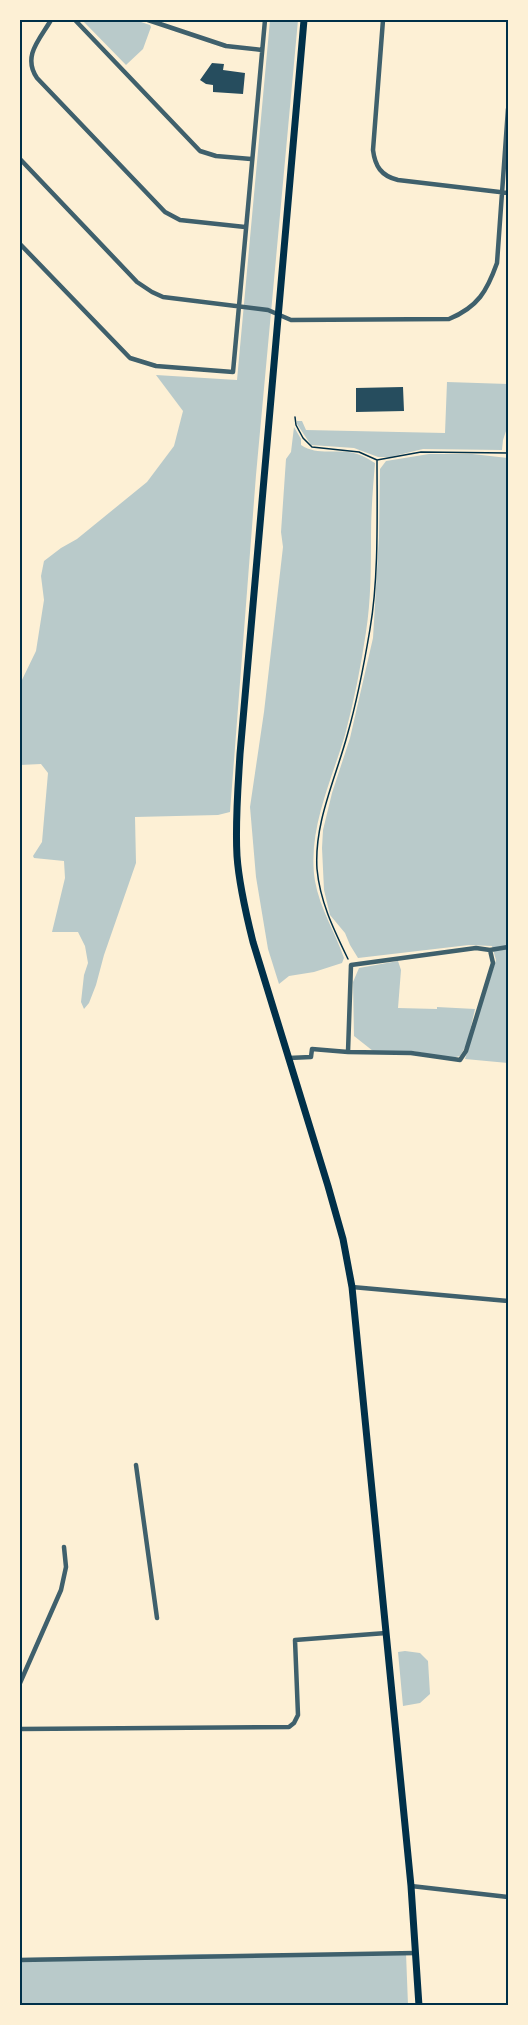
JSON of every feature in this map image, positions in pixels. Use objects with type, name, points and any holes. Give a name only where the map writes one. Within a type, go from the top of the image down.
[{"type":"main road","points":[[304,20],[241,743],[236,830],[245,909],[331,1195],[348,1260],[411,1886],[419,2006]]},
{"type":"street","points":[[51,20],[30,59],[30,67],[38,78],[165,212],[180,220],[245,227]]},
{"type":"street","points":[[75,20],[200,151],[216,156],[252,159]]},
{"type":"street","points":[[148,20],[226,46],[262,50]]},
{"type":"street","points":[[20,244],[130,358],[156,366],[233,372],[265,20]]},
{"type":"street","points":[[383,20],[373,150],[378,168],[388,178],[398,180],[508,193]]},
{"type":"street","points":[[20,159],[137,282],[163,297],[268,310],[291,320],[449,319],[462,313],[477,301],[489,286],[497,263],[508,109]]},
{"type":"street","points":[[348,1052],[351,965],[476,948],[490,950],[508,947]]},
{"type":"street","points":[[289,1058],[311,1056],[312,1049],[411,1053],[460,1060],[466,1051],[493,963],[490,950]]},
{"type":"street","points":[[352,1287],[508,1301]]},
{"type":"street","points":[[136,1465],[158,1618]]},
{"type":"street","points":[[20,1683],[61,1590],[66,1567],[64,1547]]},
{"type":"street","points":[[20,1729],[289,1727],[298,1715],[295,1640],[386,1633]]},
{"type":"street","points":[[411,1886],[508,1897]]},
{"type":"street","points":[[20,1960],[416,1953]]},
{"type":"path","points":[[295,417],[296,425],[303,438],[312,447],[359,452],[377,460],[422,452],[508,453]]},
{"type":"path","points":[[351,965],[333,930],[325,908],[317,870],[317,844],[321,822],[348,734],[371,625],[377,460]]},
{"type":"shaded area","points":[[82,20],[135,20],[151,27],[143,49],[126,65]]},
{"type":"shaded area","points":[[270,20],[298,20],[256,475],[230,812],[218,815],[135,817],[136,863],[96,985],[84,1009],[81,1002],[84,975],[88,963],[85,946],[78,932],[52,932],[65,878],[64,861],[34,858],[33,856],[42,842],[48,773],[41,764],[20,765],[20,684],[36,651],[44,600],[41,576],[44,561],[77,539],[147,482],[174,446],[183,411],[156,375],[237,380]]},
{"type":"shaded area","points":[[447,382],[508,384],[508,425],[502,450],[423,449],[390,457],[378,457],[354,448],[311,445],[297,424],[297,421],[302,421],[306,430],[445,433]]},
{"type":"shaded area","points":[[294,427],[301,439],[301,445],[307,448],[352,453],[375,463],[371,518],[370,596],[364,645],[345,735],[322,807],[314,844],[313,862],[317,891],[344,958],[342,963],[314,972],[289,976],[279,984],[268,949],[256,877],[250,807],[264,712],[283,547],[281,532],[286,459],[291,452]]},
{"type":"shaded area","points":[[429,454],[472,454],[508,458],[508,1063],[465,1059],[496,960],[492,946],[469,945],[358,958],[345,933],[330,915],[324,890],[323,830],[350,738],[373,638],[379,537],[380,469],[386,461]]},
{"type":"shaded area","points":[[398,961],[401,970],[398,1008],[475,1009],[467,1044],[460,1056],[452,1058],[412,1051],[373,1051],[354,1036],[353,982],[359,968]]},
{"type":"shaded area","points":[[398,1652],[420,1653],[428,1661],[430,1694],[420,1703],[403,1706]]},
{"type":"shaded area","points":[[406,1953],[408,2005],[20,2005],[20,1958]]},
{"type":"building","points":[[212,63],[224,64],[223,70],[245,73],[243,94],[213,92],[213,85],[200,80]]},
{"type":"building","points":[[403,387],[404,411],[356,412],[356,388]]}]
